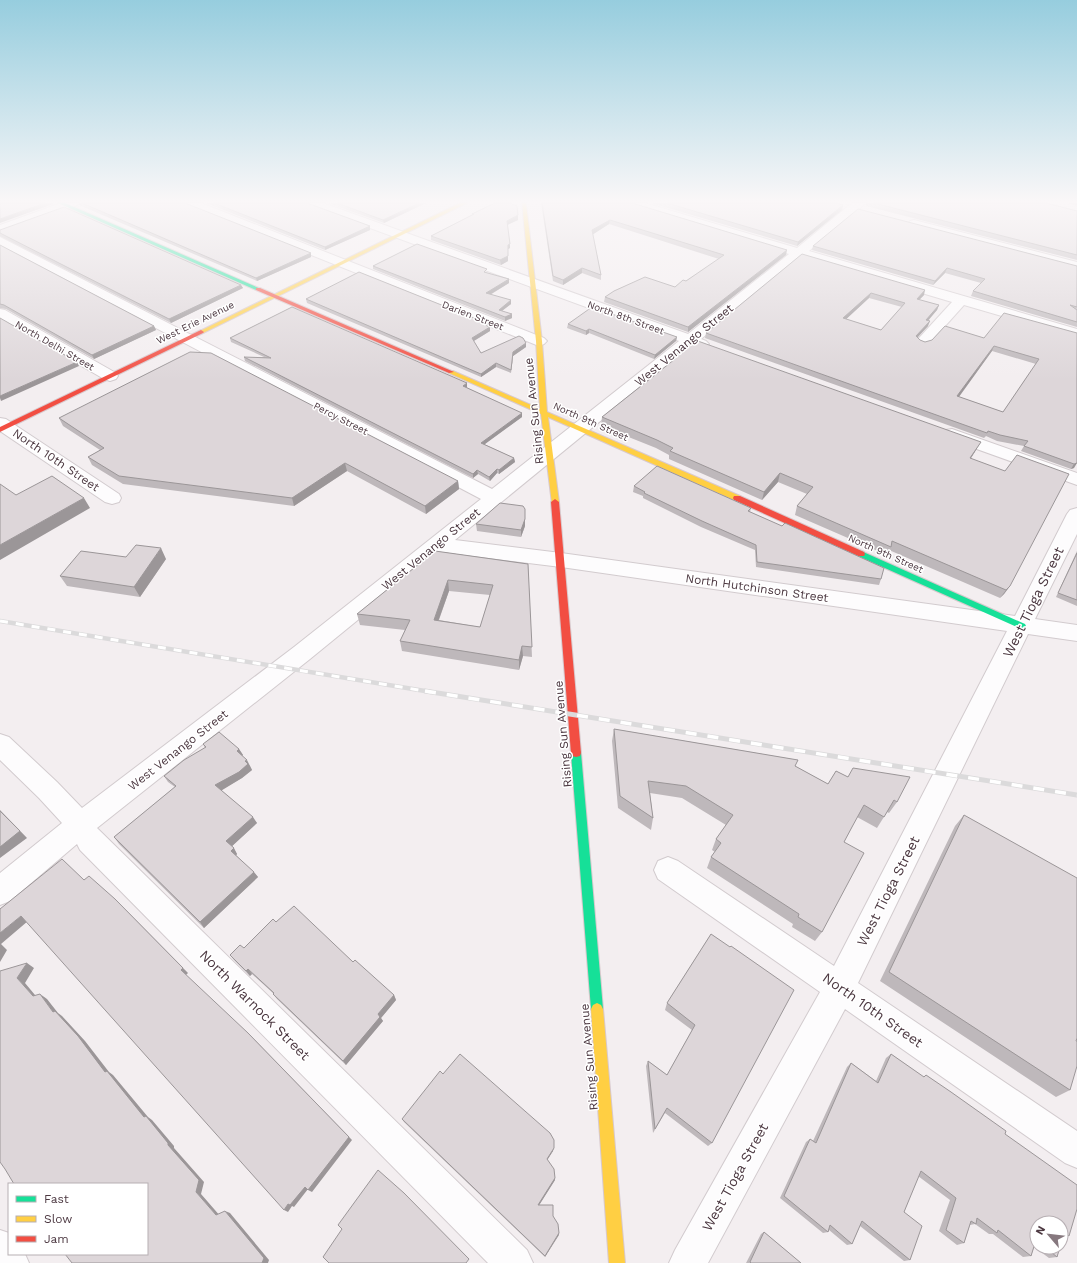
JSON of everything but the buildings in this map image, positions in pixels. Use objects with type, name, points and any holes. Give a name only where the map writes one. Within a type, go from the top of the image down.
[{"type":"street","name":"Percy Street","points":[[40,262],[494,498]]},
{"type":"street","name":"North 9th Street","points":[[195,262],[273,297],[544,412],[1022,626]]},
{"type":"street","name":"Darien Street","points":[[336,262],[539,341]]},
{"type":"street","name":"West Erie Avenue","points":[[2,426],[110,376],[345,262]]},
{"type":"street","name":"North 8th Street","points":[[472,262],[715,349]]},
{"type":"street","name":"Rising Sun Avenue","points":[[530,262],[539,341],[544,412],[550,453],[561,560],[617,1263]]},
{"type":"street","name":"West Venango Street","points":[[0,891],[80,825],[284,667],[437,545],[786,262]]},
{"type":"street","points":[[832,262],[1077,334]]},
{"type":"street","points":[[1061,262],[1077,266]]},
{"type":"street","points":[[924,341],[961,300]]},
{"type":"street","name":"North Delhi Street","points":[[0,313],[110,376]]},
{"type":"street","name":"North 10th Street","points":[[2,426],[112,498]]},
{"type":"street","points":[[937,429],[1077,479]]},
{"type":"street","name":"West Tioga Street","points":[[688,1263],[840,987],[1077,514]]},
{"type":"street","name":"North Hutchinson Street","points":[[437,545],[561,560],[1077,633]]},
{"type":"street","name":"North Warnock Street","points":[[0,744],[80,825],[90,841],[514,1263]]},
{"type":"street","name":"North 10th Street","points":[[668,870],[1077,1151]]},
{"type":"street","points":[[0,1248],[10,1263]]},
{"type":"railway","points":[[0,621],[431,692]]},
{"type":"railway","points":[[425,691],[1077,795]]},
{"type":"traffic: fast","points":[[196,262],[258,289]]},
{"type":"traffic: fast","points":[[861,554],[1022,626]]},
{"type":"traffic: fast","points":[[576,753],[597,1009]]},
{"type":"traffic: slow","points":[[201,332],[344,262]]},
{"type":"traffic: slow","points":[[530,262],[539,341],[544,412],[555,502]]},
{"type":"traffic: slow","points":[[451,372],[737,498]]},
{"type":"traffic: slow","points":[[597,1009],[617,1263]]},
{"type":"traffic: jam","points":[[258,289],[451,372]]},
{"type":"traffic: jam","points":[[0,430],[201,332]]},
{"type":"traffic: jam","points":[[737,498],[861,554]]},
{"type":"traffic: jam","points":[[555,502],[576,753]]}]
